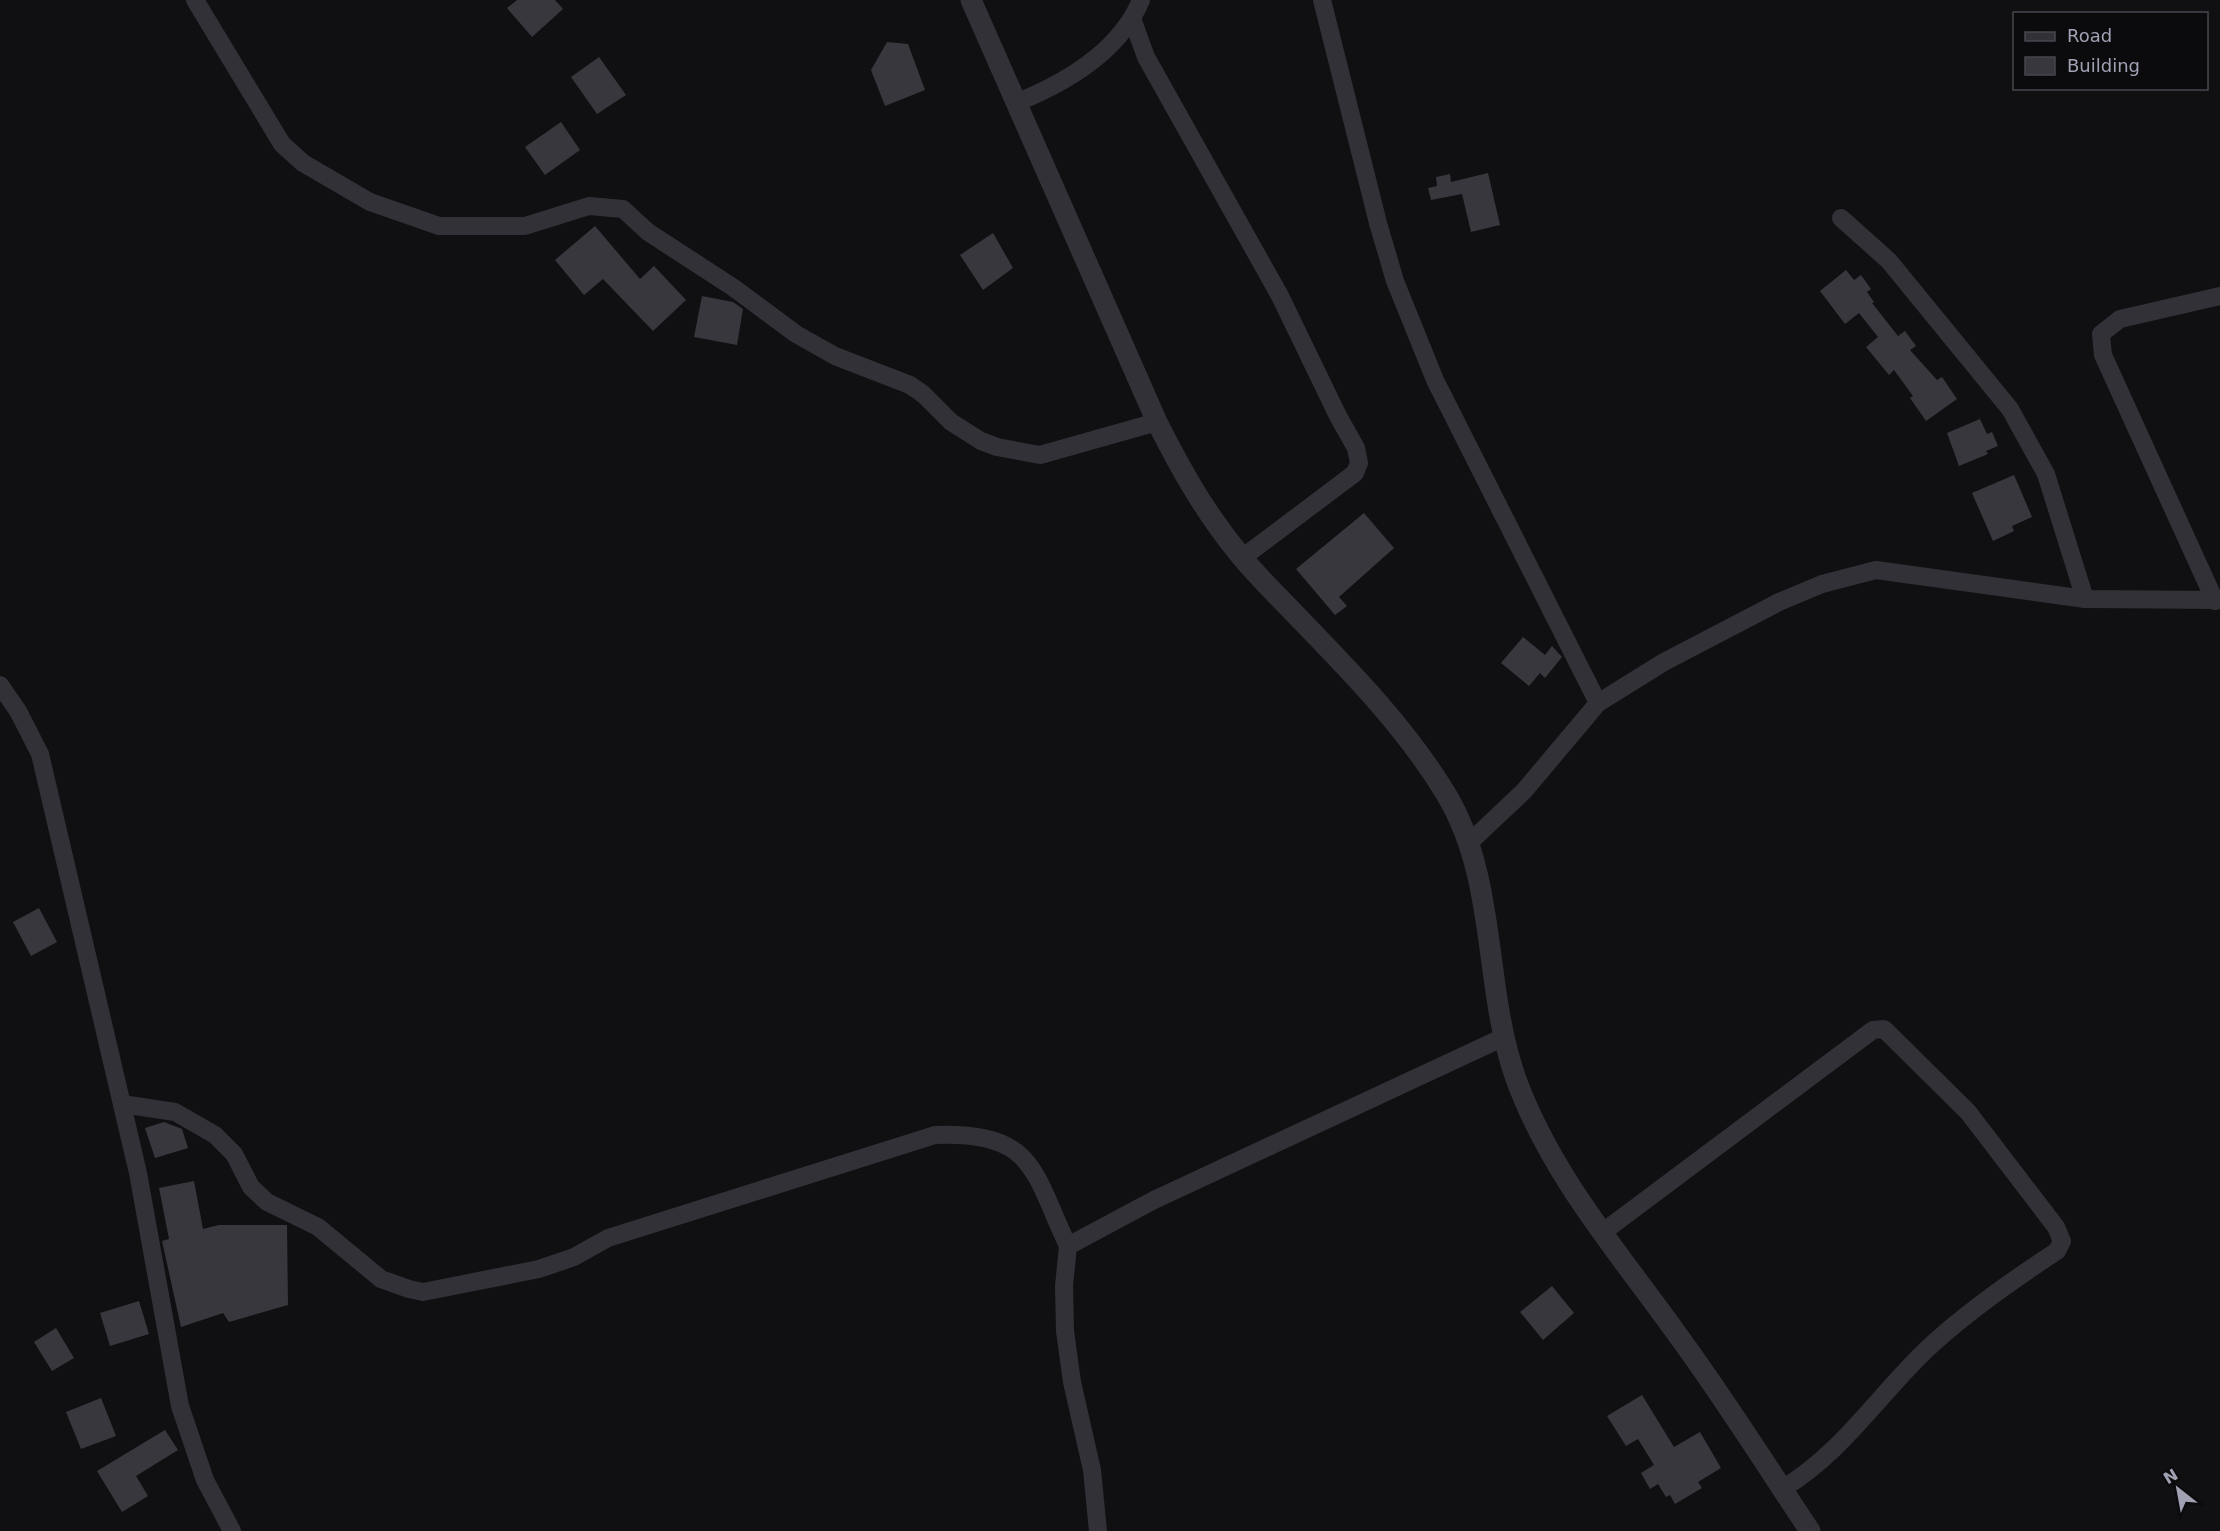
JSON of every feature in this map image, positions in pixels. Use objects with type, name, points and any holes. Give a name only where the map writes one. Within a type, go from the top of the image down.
[{"type":"street","points":[[195,0],[282,144],[303,163],[332,182],[370,202],[439,226],[525,226],[589,206],[623,209],[648,232],[734,288],[796,334],[835,356],[910,385],[923,394],[951,422],[981,441],[998,447],[1040,455],[1157,422]]},
{"type":"street","points":[[971,0],[1018,102],[1157,422],[1182,473],[1207,512],[1242,558],[1358,679],[1415,745],[1448,797],[1470,842],[1504,1037],[1516,1080],[1546,1147],[1603,1232],[1714,1386],[1810,1531]]},
{"type":"street","points":[[1018,102],[1078,72],[1100,55],[1133,21],[1142,0]]},
{"type":"street","points":[[1322,0],[1378,223],[1395,281],[1435,380],[1598,703]]},
{"type":"street","points":[[1133,21],[1146,57],[1280,296],[1356,448],[1359,463],[1355,473],[1242,558]]},
{"type":"street","points":[[1841,218],[1889,261],[2010,409],[2046,474],[2085,599]]},
{"type":"street","points":[[1470,842],[1524,791],[1598,703],[1664,662],[1779,602],[1822,585],[1876,570],[2085,599],[2217,600],[2103,355],[2101,334],[2120,320],[2220,296]]},
{"type":"street","points":[[0,685],[18,711],[40,754],[138,1173],[180,1406],[205,1480],[232,1531]]},
{"type":"street","points":[[1603,1232],[1873,1030],[1884,1029],[1968,1112],[2056,1227],[2062,1241],[2057,1251],[1958,1323],[1925,1351],[1834,1450],[1807,1474],[1782,1489]]},
{"type":"street","points":[[1068,1246],[1154,1200],[1504,1037]]},
{"type":"street","points":[[122,1104],[175,1112],[215,1135],[234,1154],[251,1188],[267,1202],[318,1227],[381,1280],[423,1292],[539,1269],[574,1257],[608,1238],[935,1135],[967,1134],[1005,1143],[1017,1150],[1036,1174],[1068,1246],[1064,1286],[1065,1330],[1072,1382],[1092,1470],[1098,1531]]},
{"type":"building","points":[[517,0],[555,0],[563,9],[532,37],[507,8]]},
{"type":"building","points":[[887,42],[908,44],[925,90],[885,106],[871,70]]},
{"type":"building","points":[[599,57],[626,95],[597,114],[571,77]]},
{"type":"building","points":[[561,122],[580,150],[545,175],[525,147]]},
{"type":"building","points":[[1488,173],[1500,225],[1471,232],[1462,194],[1431,200],[1428,188],[1437,186],[1436,177],[1450,174],[1451,182]]},
{"type":"building","points":[[595,226],[640,279],[654,266],[686,300],[653,331],[603,279],[584,295],[555,260]]},
{"type":"building","points":[[993,233],[1013,268],[983,290],[960,255]]},
{"type":"building","points":[[1846,270],[1854,280],[1861,275],[1871,289],[1867,292],[1874,302],[1872,303],[1898,336],[1905,331],[1916,346],[1910,350],[1937,380],[1942,377],[1957,399],[1926,421],[1910,398],[1913,396],[1894,370],[1889,375],[1866,347],[1878,337],[1859,313],[1845,324],[1820,291]]},
{"type":"building","points":[[702,296],[733,302],[743,309],[737,345],[694,337]]},
{"type":"building","points":[[1980,419],[1987,434],[1992,432],[1998,446],[1986,451],[1988,454],[1959,466],[1947,433]]},
{"type":"building","points":[[2014,475],[2032,517],[2012,526],[2014,531],[1993,541],[1972,493]]},
{"type":"building","points":[[1364,513],[1394,548],[1339,597],[1347,606],[1335,615],[1296,569]]},
{"type":"building","points":[[1523,637],[1545,655],[1552,646],[1562,657],[1545,678],[1540,673],[1529,686],[1501,663]]},
{"type":"building","points":[[39,908],[57,942],[31,956],[13,922]]},
{"type":"building","points":[[164,1122],[182,1129],[188,1148],[155,1158],[145,1128]]},
{"type":"building","points":[[194,1181],[203,1229],[219,1225],[287,1225],[288,1305],[229,1322],[223,1313],[181,1327],[162,1241],[169,1239],[159,1188]]},
{"type":"building","points":[[1552,1286],[1574,1313],[1543,1340],[1520,1312]]},
{"type":"building","points":[[139,1301],[149,1334],[110,1346],[100,1313]]},
{"type":"building","points":[[56,1328],[74,1358],[52,1371],[34,1342]]},
{"type":"building","points":[[1642,1395],[1674,1447],[1700,1432],[1721,1468],[1698,1482],[1702,1488],[1675,1504],[1670,1495],[1666,1497],[1658,1484],[1650,1489],[1641,1473],[1654,1465],[1638,1439],[1626,1446],[1607,1416]]},
{"type":"building","points":[[101,1398],[116,1436],[81,1449],[66,1412]]},
{"type":"building","points":[[165,1430],[178,1450],[136,1476],[148,1496],[122,1512],[97,1471]]}]
